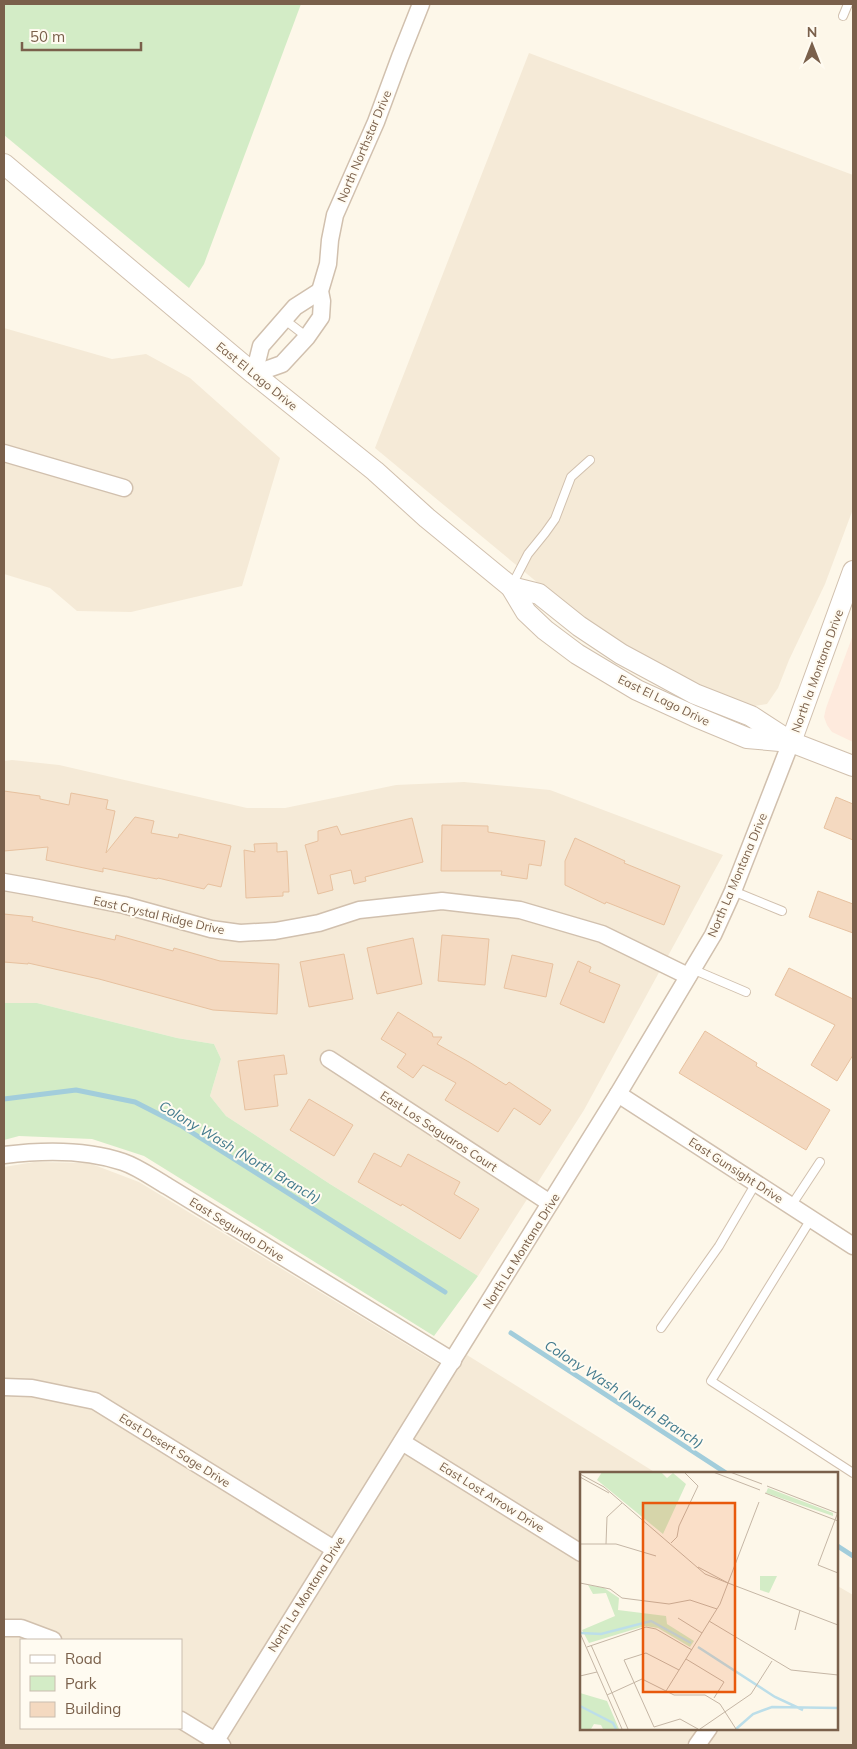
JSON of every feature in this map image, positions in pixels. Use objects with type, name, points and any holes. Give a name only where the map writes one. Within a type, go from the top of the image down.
[{"type":"street","name":"North Northstar Drive","points":[[254,374],[282,364],[321,317],[322,301],[320,291],[328,264],[335,215],[376,122],[422,4]]},
{"type":"street","name":"East El Lago Drive","points":[[4,164],[511,586],[539,594],[579,626],[621,654],[695,694],[751,716],[791,742],[853,766]]},
{"type":"street","points":[[254,374],[261,346],[296,307],[320,291]]},
{"type":"street","points":[[4,453],[124,488]]},
{"type":"street","name":"North la Montana Drive","points":[[791,742],[853,571]]},
{"type":"street","name":"North La Montana Drive","points":[[219,1743],[334,1549],[618,1094],[713,935],[733,891],[791,742]]},
{"type":"street","name":"East Crystal Ridge Drive","points":[[4,882],[124,905],[211,929],[240,933],[274,931],[310,924],[359,910],[442,901],[520,910],[602,934],[690,972]]},
{"type":"street","name":"East Los Saguaros Court","points":[[329,1059],[550,1203]]},
{"type":"street","name":"East Gunsight Drive","points":[[618,1094],[853,1246]]},
{"type":"street","name":"East Segundo Drive","points":[[4,1155],[35,1151],[78,1153],[124,1162],[167,1186],[453,1361]]},
{"type":"street","name":"East Desert Sage Drive","points":[[4,1387],[32,1388],[96,1401],[334,1549]]},
{"type":"street","name":"East Lost Arrow Drive","points":[[402,1442],[580,1552]]},
{"type":"street","points":[[4,1628],[21,1628],[50,1639]]},
{"type":"street","points":[[182,1721],[219,1743]]},
{"type":"street","points":[[697,1745],[707,1729]]},
{"type":"lane","points":[[843,16],[848,4]]},
{"type":"lane","points":[[285,320],[306,337]]},
{"type":"lane","points":[[511,586],[528,554],[546,533],[554,519],[571,478],[590,460]]},
{"type":"lane","points":[[733,891],[782,911]]},
{"type":"lane","points":[[690,972],[746,992]]},
{"type":"lane","points":[[792,1206],[820,1162]]},
{"type":"lane","points":[[661,1328],[719,1246],[756,1183]]},
{"type":"lane","points":[[811,1219],[711,1381],[853,1473]]},
{"type":"shaded area","points":[[529,53],[853,175],[853,509],[825,584],[789,660],[778,688],[767,704],[754,706],[738,704],[667,670],[604,635],[375,448]]},
{"type":"shaded area","points":[[4,328],[112,359],[146,354],[190,378],[280,458],[242,586],[131,612],[77,611],[50,588],[4,574]]},
{"type":"shaded area","points":[[853,635],[853,742],[832,732],[824,717]]},
{"type":"shaded area","points":[[12,760],[59,765],[247,808],[285,808],[396,785],[464,782],[550,790],[723,855],[584,1110],[478,1276],[330,1184],[226,1116],[210,1096],[221,1059],[214,1044],[177,1038],[37,1003],[4,1003],[4,761]]},
{"type":"shaded area","points":[[34,1162],[89,1163],[139,1182],[455,1374],[467,1355],[654,1472],[580,1472],[580,1729],[837,1729],[837,1586],[853,1595],[853,1745],[4,1745],[4,1167]]},
{"type":"green space","points":[[4,4],[301,4],[204,264],[189,288],[4,135]]},
{"type":"green space","points":[[4,1003],[37,1003],[177,1038],[214,1044],[221,1059],[210,1096],[226,1116],[330,1184],[478,1276],[434,1336],[144,1156],[92,1139],[19,1136],[4,1140]]},
{"type":"building","points":[[4,791],[40,796],[40,799],[69,805],[71,793],[108,800],[106,809],[115,811],[106,853],[135,817],[154,821],[151,833],[178,838],[179,834],[231,846],[221,887],[208,884],[204,889],[158,878],[103,868],[103,872],[46,860],[48,847],[4,851]]},
{"type":"building","points":[[836,797],[853,804],[853,840],[824,828]]},
{"type":"building","points":[[412,818],[423,862],[365,877],[366,881],[354,884],[351,870],[330,875],[333,890],[318,894],[305,845],[318,841],[318,831],[337,826],[341,835]]},
{"type":"building","points":[[442,825],[488,826],[488,832],[545,841],[541,866],[529,864],[527,879],[501,875],[502,871],[441,871]]},
{"type":"building","points":[[575,838],[625,861],[624,863],[680,886],[664,925],[606,902],[605,904],[565,885],[565,861]]},
{"type":"building","points":[[277,843],[277,852],[287,851],[289,892],[283,892],[283,896],[246,898],[244,850],[255,852],[254,844]]},
{"type":"building","points":[[818,891],[853,904],[853,933],[809,917]]},
{"type":"building","points":[[4,914],[33,917],[32,921],[115,940],[116,935],[173,951],[174,948],[220,961],[279,964],[277,1014],[213,1010],[99,979],[28,963],[4,962]]},
{"type":"building","points":[[442,935],[489,939],[485,985],[438,981]]},
{"type":"building","points":[[413,938],[422,984],[377,994],[367,948]]},
{"type":"building","points":[[344,954],[353,999],[309,1007],[300,962]]},
{"type":"building","points":[[512,955],[553,964],[546,997],[504,988]]},
{"type":"building","points":[[578,961],[591,967],[589,972],[620,985],[604,1023],[560,1004]]},
{"type":"building","points":[[789,968],[853,999],[853,1055],[837,1081],[811,1065],[835,1025],[775,995]]},
{"type":"building","points":[[398,1012],[432,1033],[433,1037],[442,1037],[437,1044],[506,1085],[509,1082],[551,1110],[540,1125],[514,1108],[498,1132],[445,1100],[456,1083],[423,1065],[413,1078],[397,1067],[406,1054],[381,1039]]},
{"type":"building","points":[[705,1031],[757,1063],[756,1066],[830,1110],[806,1150],[679,1073]]},
{"type":"building","points":[[284,1055],[287,1074],[274,1075],[278,1106],[245,1110],[238,1061]]},
{"type":"building","points":[[309,1099],[353,1125],[334,1156],[290,1130]]},
{"type":"building","points":[[374,1153],[401,1167],[408,1154],[460,1182],[454,1194],[479,1209],[460,1239],[402,1204],[401,1206],[358,1182]]},
{"type":"waterway","name":"Colony Wash (North Branch)","points":[[4,1099],[76,1090],[135,1102],[180,1125],[445,1292]]},
{"type":"waterway","name":"Colony Wash (North Branch)","points":[[511,1333],[724,1472]]},
{"type":"waterway","name":"Colony Wash (North Branch)","points":[[837,1546],[853,1556]]}]
